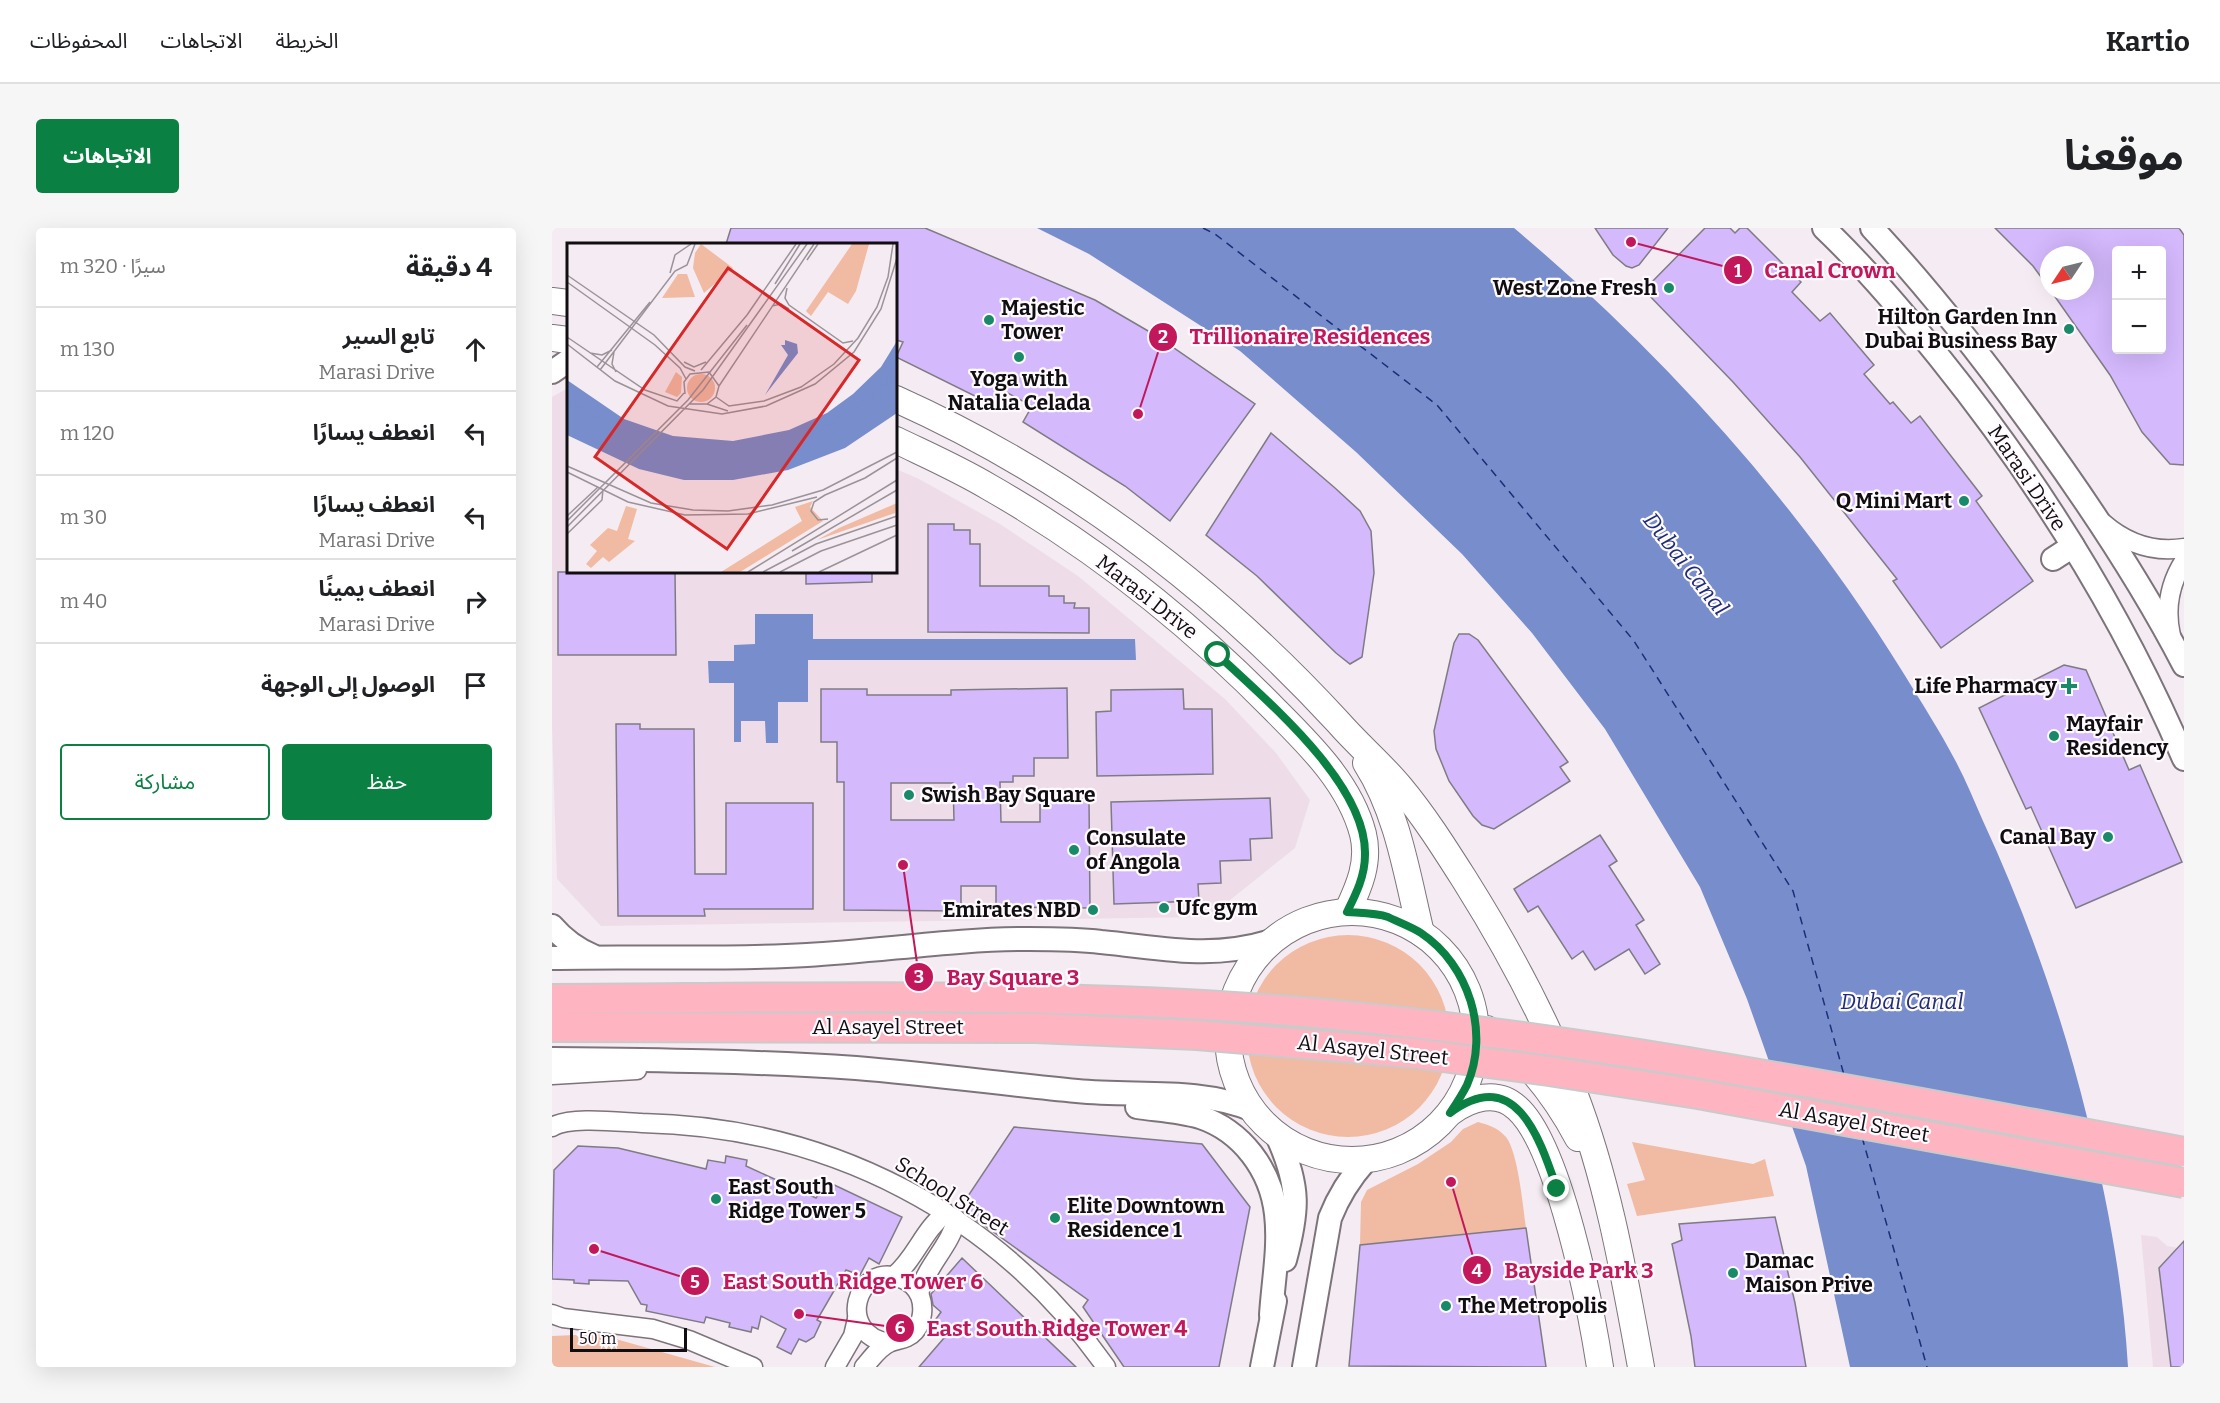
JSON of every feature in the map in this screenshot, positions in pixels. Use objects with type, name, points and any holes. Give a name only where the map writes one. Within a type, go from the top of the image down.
[{"type":"main road","points":[[552,301],[567,303]]},
{"type":"main road","points":[[552,338],[567,340]]},
{"type":"main road","name":"Marasi Drive","points":[[897,399],[943,421],[1035,471],[1150,548],[1243,626],[1301,682],[1342,727]]},
{"type":"main road","name":"Marasi Drive","points":[[897,440],[988,486],[1037,516],[1131,582],[1218,655],[1310,746],[1348,797],[1364,836],[1363,876],[1347,912]]},
{"type":"main road","points":[[1342,727],[1370,768],[1390,812],[1421,933]]},
{"type":"main road","points":[[1342,727],[1383,767],[1419,811],[1476,899],[1515,965],[1552,1040],[1575,1095],[1607,1195],[1641,1367]]},
{"type":"main road","points":[[1450,1113],[1467,1084],[1475,1053],[1475,1019],[1466,986],[1447,956],[1421,933],[1385,916],[1347,912],[1307,920],[1272,941],[1251,964],[1236,991],[1229,1021],[1229,1052],[1237,1083],[1252,1110],[1280,1140],[1314,1154],[1340,1160],[1366,1160],[1390,1155],[1413,1145],[1433,1131],[1450,1113],[1465,1102],[1482,1097],[1500,1098],[1516,1106],[1528,1119],[1542,1146],[1570,1229],[1600,1367]]},
{"type":"main road","name":"Al Asayel Street","points":[[552,999],[1016,997],[1197,1005],[1337,1016],[1481,1031],[1627,1051],[2184,1152]]},
{"type":"main road","points":[[1475,1019],[1503,1040],[1527,1064],[1567,1118],[1583,1148],[1611,1220]]},
{"type":"main road","name":"Al Asayel Street","points":[[552,1028],[1036,1028],[1197,1035],[1412,1053],[1688,1092],[2184,1183]]},
{"type":"street","name":"Marasi Drive","points":[[1824,228],[1909,321],[1956,378],[2029,479],[2073,546],[2125,636],[2184,759]]},
{"type":"street","name":"Marasi Drive","points":[[1872,228],[1947,313],[1994,374],[2093,513],[2136,578],[2179,656]]},
{"type":"street","points":[[552,372],[567,362]]},
{"type":"street","points":[[2093,513],[2114,533],[2139,545],[2153,549],[2184,548]]},
{"type":"street","points":[[2053,559],[2073,546]]},
{"type":"street","points":[[2179,656],[2169,620],[2169,599],[2174,580],[2184,561]]},
{"type":"street","points":[[552,926],[564,940],[594,957]]},
{"type":"street","points":[[552,958],[806,955],[990,930],[1182,952],[1236,950],[1272,941]]},
{"type":"street","name":"Al Asayel Street","points":[[552,1059],[686,1060],[822,1066],[969,1079],[1080,1092],[1208,1097],[1239,1104],[1252,1110]]},
{"type":"street","points":[[552,1075],[647,1069],[686,1060]]},
{"type":"street","points":[[1080,1092],[1131,1106],[1184,1113],[1202,1118],[1218,1125],[1247,1147],[1258,1161],[1266,1179],[1276,1214],[1271,1315]]},
{"type":"street","name":"School Street","points":[[557,1122],[688,1125],[739,1132],[808,1148],[865,1170],[951,1216],[992,1245],[1034,1281],[1073,1322],[1106,1367]]},
{"type":"street","points":[[1262,1367],[1271,1315],[1295,1214],[1296,1191],[1291,1167],[1280,1140]]},
{"type":"street","points":[[1304,1367],[1330,1218],[1351,1177],[1366,1160]]},
{"type":"street","points":[[864,1367],[889,1342],[908,1337],[920,1322],[922,1312],[919,1293],[923,1279],[952,1233],[951,1216],[934,1223],[906,1265],[894,1276]]},
{"type":"street","points":[[915,1252],[932,1262]]},
{"type":"street","points":[[835,1367],[853,1336],[857,1319],[858,1297],[864,1287],[883,1276],[894,1276],[905,1280],[919,1293]]},
{"type":"street","points":[[552,1314],[563,1318],[653,1329],[697,1343],[753,1367]]},
{"type":"street","points":[[857,1319],[871,1337],[889,1342]]},
{"type":"shaded area","points":[[567,389],[567,573],[897,573],[897,469],[919,479],[1000,524],[1078,576],[1225,699],[1276,753],[1310,800],[1295,848],[1225,904],[1204,917],[601,926],[557,879],[552,728],[552,397]]},
{"type":"shaded area","points":[[1338,935],[1358,935],[1387,942],[1420,964],[1442,997],[1449,1036],[1442,1075],[1420,1108],[1387,1130],[1358,1137],[1338,1137],[1309,1130],[1276,1108],[1254,1075],[1247,1046],[1247,1026],[1254,997],[1276,964],[1309,942]]},
{"type":"shaded area","points":[[1478,1122],[1500,1131],[1510,1144],[1519,1180],[1526,1228],[1360,1245],[1361,1202],[1367,1190],[1418,1164],[1451,1142],[1463,1129]]},
{"type":"shaded area","points":[[1632,1142],[1753,1164],[1765,1159],[1774,1196],[1637,1216],[1627,1184],[1645,1180]]},
{"type":"shaded area","points":[[2141,1235],[2157,1237],[2167,1246],[2184,1249],[2184,1367],[2153,1367]]},
{"type":"shaded area","points":[[598,1334],[715,1367],[552,1367],[552,1336]]},
{"type":"water","name":"Dubai Canal","points":[[1037,228],[1514,228],[1570,277],[1677,381],[1775,492],[1820,551],[1904,674],[1943,738],[1966,783],[2029,930],[2055,1004],[2077,1079],[2113,1241],[2128,1367],[1850,1367],[1806,1166],[1747,999],[1700,887],[1605,729],[1532,633],[1462,554],[1356,452],[1240,351],[1089,254]]},
{"type":"water","points":[[755,614],[813,614],[813,639],[1135,639],[1136,660],[808,660],[808,702],[778,702],[778,743],[766,743],[765,721],[741,721],[741,742],[734,742],[734,683],[709,683],[708,661],[734,661],[734,645],[755,644]]},
{"type":"building","points":[[731,228],[925,228],[1095,300],[1155,335],[1255,404],[1170,521],[1125,486],[1023,422],[1032,406],[1004,391],[995,406],[897,357],[903,342],[897,340],[897,243],[726,243]]},
{"type":"building","points":[[1595,228],[1668,228],[1639,265],[1632,268],[1613,255]]},
{"type":"building","points":[[1705,228],[1730,228],[1735,233],[1740,228],[1747,228],[1801,282],[1792,292],[1820,321],[1830,313],[1874,365],[1864,374],[1890,404],[1893,402],[1911,423],[1920,416],[1982,496],[1976,501],[2033,581],[1941,648],[1893,581],[1897,579],[1800,457],[1733,382],[1644,290]]},
{"type":"building","points":[[1995,228],[2179,228],[2184,235],[2184,465],[2170,464],[2142,432],[2110,375],[2057,300],[2094,300],[2094,246],[2040,246],[2040,276]]},
{"type":"building","points":[[1271,433],[1360,511],[1371,531],[1374,573],[1362,657],[1350,664],[1257,576],[1206,535]]},
{"type":"building","points":[[928,524],[954,524],[954,530],[970,530],[970,544],[980,544],[980,586],[1049,586],[1049,596],[1064,596],[1064,603],[1075,603],[1074,608],[1089,608],[1089,633],[928,632]]},
{"type":"building","points":[[558,572],[675,573],[676,655],[558,655]]},
{"type":"building","points":[[806,573],[872,573],[872,582],[806,584]]},
{"type":"building","points":[[1459,634],[1469,634],[1478,640],[1568,762],[1560,767],[1570,781],[1494,829],[1482,825],[1473,816],[1449,781],[1436,749],[1434,731],[1454,643]]},
{"type":"building","points":[[2064,665],[2086,670],[2129,770],[2140,765],[2182,862],[2076,908],[2031,807],[2026,809],[1979,708]]},
{"type":"building","points":[[1067,688],[1068,758],[1034,758],[1034,776],[1013,776],[1013,782],[1000,782],[1001,822],[1040,822],[1040,799],[1089,799],[1090,908],[996,907],[996,886],[961,886],[961,911],[844,910],[844,782],[837,782],[837,742],[821,742],[821,689],[867,689],[867,695],[951,695],[951,690]],"holes":[[[891,783],[953,783],[954,820],[891,820]]]},
{"type":"building","points":[[1183,689],[1184,709],[1212,709],[1213,774],[1097,776],[1096,712],[1111,711],[1111,690]]},
{"type":"building","points":[[616,724],[640,724],[640,729],[694,729],[695,874],[726,874],[726,803],[813,803],[813,909],[704,909],[705,916],[618,916]]},
{"type":"building","name":"Ufc gym","points":[[1270,798],[1272,838],[1250,839],[1251,860],[1220,861],[1221,883],[1198,884],[1199,901],[1114,904],[1111,802]]},
{"type":"building","points":[[1600,835],[1617,861],[1609,866],[1644,920],[1636,925],[1660,964],[1645,974],[1629,949],[1595,970],[1583,951],[1572,959],[1538,906],[1528,912],[1514,889]]},
{"type":"building","points":[[1014,1127],[1202,1144],[1250,1207],[1219,1367],[1124,1367],[1083,1307],[1088,1300],[960,1208]]},
{"type":"building","points":[[578,1146],[618,1148],[706,1169],[708,1160],[725,1163],[726,1156],[747,1160],[746,1166],[816,1198],[828,1182],[902,1217],[879,1264],[869,1258],[860,1275],[846,1270],[817,1320],[821,1322],[814,1337],[806,1342],[799,1339],[791,1354],[777,1347],[786,1329],[761,1316],[758,1329],[752,1327],[751,1332],[729,1327],[730,1323],[706,1317],[704,1323],[646,1311],[647,1305],[641,1304],[628,1281],[589,1280],[589,1284],[574,1283],[574,1280],[552,1279],[554,1170]]},
{"type":"building","name":"Damac Maison Prive","points":[[1775,1217],[1795,1303],[1806,1367],[1695,1367],[1672,1244],[1682,1240],[1679,1224]]},
{"type":"building","name":"The Metropolis","points":[[1526,1228],[1546,1367],[1349,1366],[1360,1245]]},
{"type":"building","points":[[2184,1241],[2184,1367],[2171,1367],[2159,1268]]},
{"type":"building","points":[[962,1258],[1076,1367],[919,1367],[944,1338],[931,1326],[941,1312],[933,1305],[931,1294]]},
{"type":"ferry route","points":[[1203,228],[1215,234],[1437,405],[1634,641],[1793,891],[1844,1075]]},
{"type":"ferry route","points":[[1862,1137],[1927,1367]]},
{"type":"place","name":"Canal Crown","points":[[1631,242]]},
{"type":"place","name":"West Zone Fresh","points":[[1669,288]]},
{"type":"place","name":"Majestic Tower","points":[[989,320]]},
{"type":"place","name":"Hilton Garden Inn Dubai Business Bay","points":[[2069,329]]},
{"type":"place","name":"Yoga with Natalia Celada","points":[[1019,357]]},
{"type":"place","name":"Trillionaire Residences","points":[[1138,414]]},
{"type":"place","name":"Q Mini Mart","points":[[1964,501]]},
{"type":"place","name":"Life Pharmacy","points":[[2069,686]]},
{"type":"place","name":"Mayfair Residency","points":[[2054,736]]},
{"type":"place","name":"Swish Bay Square","points":[[909,795]]},
{"type":"place","name":"Canal Bay","points":[[2108,837]]},
{"type":"place","name":"Consulate of Angola","points":[[1074,850]]},
{"type":"place","name":"Bay Square 3","points":[[903,865]]},
{"type":"place","name":"Ufc gym","points":[[1164,908]]},
{"type":"place","name":"Emirates NBD","points":[[1093,910]]},
{"type":"place","name":"Bayside Park 3","points":[[1451,1182]]},
{"type":"place","name":"East South Ridge Tower 5","points":[[716,1199]]},
{"type":"place","name":"Elite Downtown Residence 1","points":[[1055,1218]]},
{"type":"place","name":"East South Ridge Tower 6","points":[[594,1249]]},
{"type":"place","name":"Damac Maison Prive","points":[[1733,1273]]},
{"type":"place","name":"The Metropolis","points":[[1446,1306]]},
{"type":"place","name":"East South Ridge Tower 4","points":[[799,1314]]},
{"type":"route","points":[[1218,655],[1260,694],[1310,746],[1348,797],[1364,836],[1365,856],[1363,876],[1347,912],[1385,916],[1421,933],[1447,956],[1466,986],[1475,1019],[1475,1053],[1467,1084],[1450,1113],[1465,1102],[1482,1097],[1500,1098],[1516,1106],[1536,1132],[1557,1189]]}]
